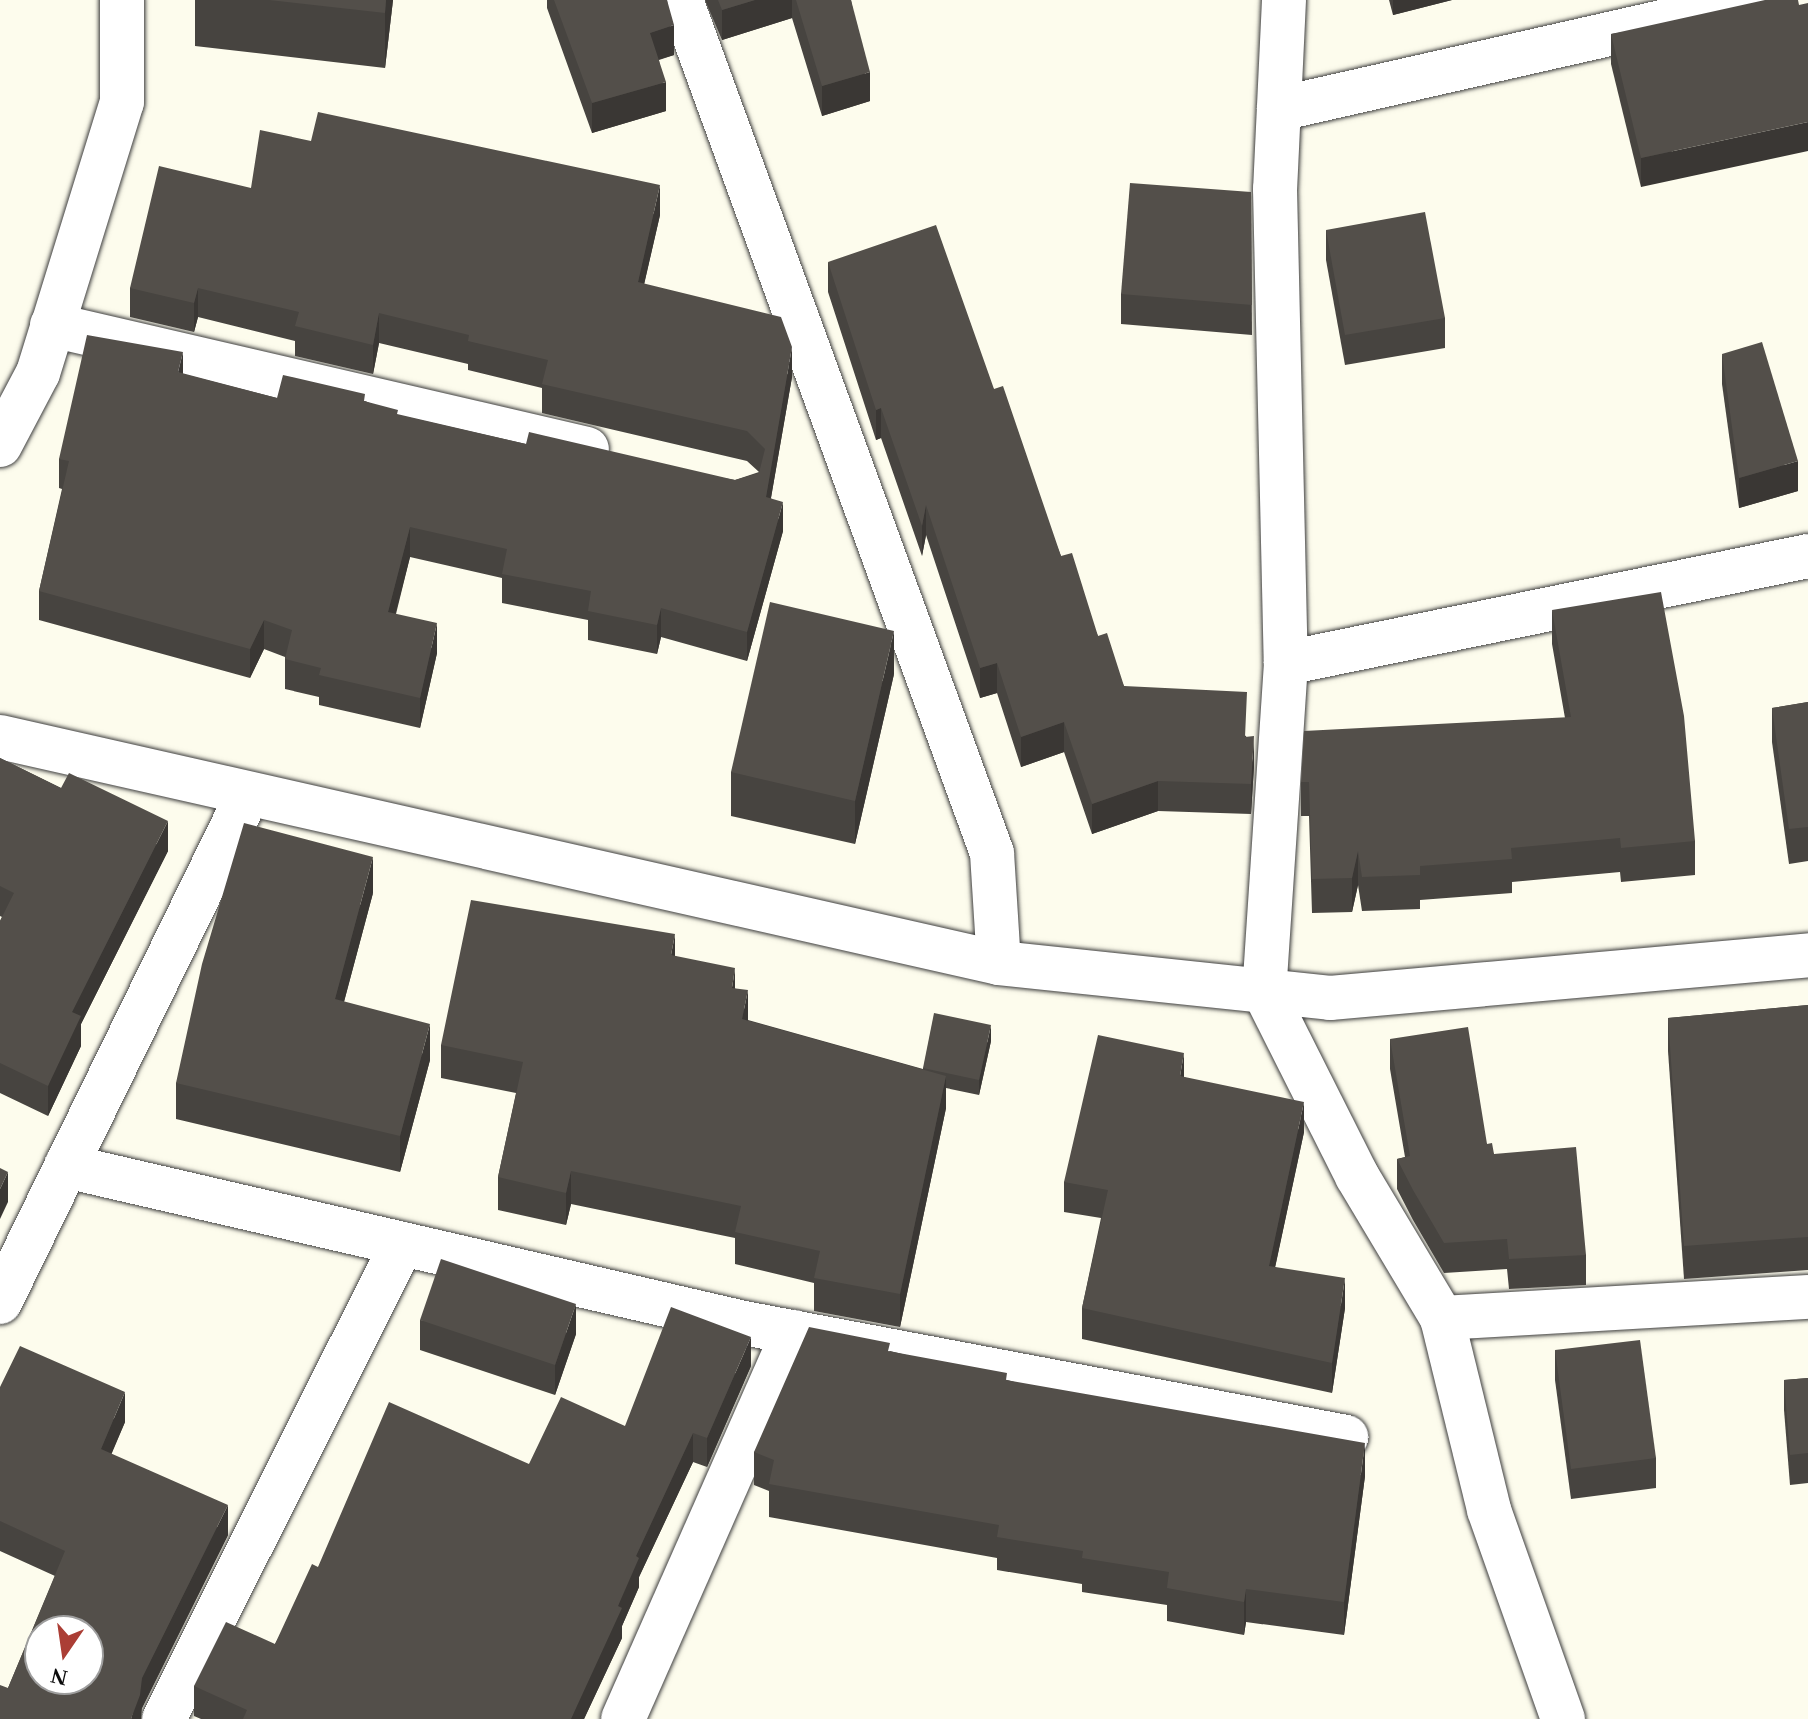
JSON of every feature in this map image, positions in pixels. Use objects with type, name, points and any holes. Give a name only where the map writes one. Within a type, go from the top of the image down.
[{"type":"street","points":[[0,445],[38,373],[122,102],[122,0]]},
{"type":"street","points":[[681,0],[992,853],[999,963]]},
{"type":"street","points":[[1284,0],[1275,189],[1286,663],[1264,991],[1357,1176],[1442,1318],[1489,1510],[1563,1719]]},
{"type":"street","points":[[1279,109],[1759,0]]},
{"type":"street","points":[[52,325],[633,460]]},
{"type":"street","points":[[1286,663],[1808,556]]},
{"type":"street","points":[[0,737],[999,963],[1330,998],[1808,955]]},
{"type":"street","points":[[0,1302],[248,794]]},
{"type":"street","points":[[66,1166],[794,1332],[1346,1437]]},
{"type":"street","points":[[164,1719],[402,1244]]},
{"type":"street","points":[[1442,1318],[1808,1297]]},
{"type":"street","points":[[623,1719],[794,1332]]},
{"type":"building","points":[[269,0],[386,0],[385,13]]},
{"type":"building","points":[[554,0],[667,0],[674,25],[650,33],[666,82],[592,103]]},
{"type":"building","points":[[718,0],[755,0],[722,10]]},
{"type":"building","points":[[796,0],[851,0],[870,72],[822,86]]},
{"type":"building","points":[[1765,0],[1798,0],[1799,5],[1808,3],[1808,122],[1641,158],[1611,34]]},
{"type":"building","points":[[318,112],[660,185],[638,282],[781,317],[792,347],[766,497],[783,502],[747,632],[661,608],[657,625],[588,611],[591,591],[502,574],[507,549],[410,527],[388,612],[437,623],[420,698],[319,675],[321,668],[285,659],[292,630],[264,620],[250,649],[39,591],[69,461],[59,459],[87,335],[183,352],[178,372],[277,398],[283,375],[365,394],[364,401],[398,410],[397,414],[526,444],[529,432],[735,480],[759,473],[765,449],[747,431],[542,384],[548,360],[468,341],[469,335],[379,313],[373,345],[295,326],[299,312],[198,288],[194,303],[130,288],[159,166],[251,188],[260,130],[311,141]]},
{"type":"building","points":[[1130,183],[1251,192],[1252,305],[1121,294]]},
{"type":"building","points":[[1425,212],[1445,318],[1345,335],[1326,230]]},
{"type":"building","points":[[936,225],[994,389],[1003,386],[1061,556],[1072,553],[1098,636],[1107,633],[1124,686],[1247,692],[1245,737],[1254,736],[1251,784],[1158,781],[1092,804],[1064,722],[1021,737],[997,663],[980,668],[926,505],[922,526],[881,408],[876,410],[828,262]]},
{"type":"building","points":[[1762,342],[1798,461],[1739,478],[1722,354]]},
{"type":"building","points":[[1661,592],[1684,716],[1695,841],[1621,848],[1620,838],[1511,848],[1512,859],[1420,866],[1420,875],[1362,877],[1358,851],[1352,878],[1312,879],[1309,782],[1301,782],[1304,731],[1571,717],[1552,610]]},
{"type":"building","points":[[770,602],[894,631],[855,801],[731,772]]},
{"type":"building","points":[[1808,702],[1808,827],[1789,829],[1772,708]]},
{"type":"building","points":[[0,758],[61,788],[69,773],[168,821],[72,1012],[81,1016],[48,1086],[0,1063],[0,921],[14,893],[0,886]]},
{"type":"building","points":[[244,823],[373,857],[335,999],[430,1024],[400,1136],[176,1083],[202,964]]},
{"type":"building","points":[[471,900],[675,934],[671,955],[735,968],[732,988],[748,990],[742,1019],[946,1076],[900,1294],[814,1278],[820,1251],[735,1232],[741,1206],[571,1171],[566,1193],[498,1177],[523,1062],[441,1045]]},
{"type":"building","points":[[1808,1005],[1808,1237],[1684,1246],[1668,1018]]},
{"type":"building","points":[[934,1013],[991,1025],[979,1080],[923,1068]]},
{"type":"building","points":[[1468,1027],[1487,1144],[1492,1143],[1494,1154],[1576,1147],[1586,1255],[1509,1259],[1507,1239],[1444,1243],[1413,1190],[1397,1159],[1410,1156],[1390,1039]]},
{"type":"building","points":[[1098,1035],[1184,1053],[1180,1076],[1304,1102],[1269,1266],[1345,1278],[1332,1363],[1082,1308],[1108,1190],[1064,1182]]},
{"type":"building","points":[[0,1168],[8,1172],[0,1189]]},
{"type":"building","points":[[441,1259],[576,1304],[555,1365],[420,1320]]},
{"type":"building","points":[[671,1307],[751,1337],[707,1438],[693,1433],[636,1556],[639,1558],[618,1606],[622,1608],[571,1719],[243,1719],[247,1710],[194,1686],[226,1622],[275,1644],[312,1564],[318,1567],[389,1402],[529,1464],[561,1397],[625,1426]]},
{"type":"building","points":[[809,1327],[890,1343],[888,1351],[1007,1373],[1006,1380],[1365,1443],[1344,1602],[1246,1589],[1244,1602],[1167,1588],[1169,1572],[1082,1558],[1083,1551],[997,1537],[999,1525],[769,1484],[774,1460],[754,1452]]},
{"type":"building","points":[[1640,1340],[1656,1458],[1571,1469],[1555,1350]]},
{"type":"building","points":[[20,1346],[125,1392],[101,1449],[228,1505],[142,1678],[140,1695],[131,1719],[0,1719],[0,1685],[8,1688],[24,1650],[24,1695],[104,1695],[104,1615],[38,1615],[65,1551],[0,1521],[0,1387]]},
{"type":"building","points":[[1808,1378],[1808,1453],[1790,1455],[1784,1380]]}]
